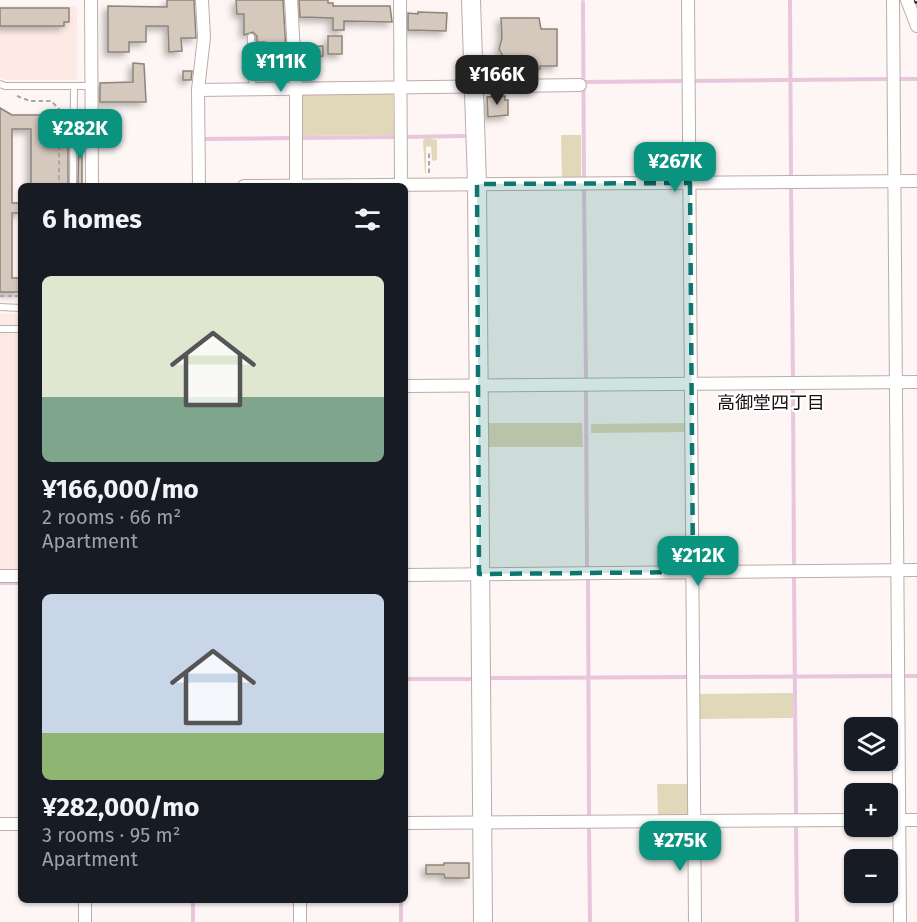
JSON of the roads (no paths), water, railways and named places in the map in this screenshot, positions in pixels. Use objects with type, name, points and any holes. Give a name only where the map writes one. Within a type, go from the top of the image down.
[{"type":"street","points":[[91,0],[92,183]]},
{"type":"street","points":[[199,183],[198,90],[204,37],[202,0]]},
{"type":"street","points":[[291,0],[296,89],[296,183]]},
{"type":"street","points":[[400,0],[401,183]]},
{"type":"street","points":[[471,0],[477,184],[483,922]]},
{"type":"street","points":[[688,0],[695,922]]},
{"type":"street","points":[[894,0],[898,570],[895,783]]},
{"type":"street","points":[[907,0],[917,26]]},
{"type":"street","points":[[198,90],[580,85]]},
{"type":"street","points":[[408,185],[917,181]]},
{"type":"street","points":[[408,386],[917,382]]},
{"type":"street","points":[[408,575],[917,570]]},
{"type":"street","points":[[0,576],[18,576]]},
{"type":"street","points":[[408,823],[844,820]]},
{"type":"street","points":[[898,820],[917,820]]},
{"type":"street","points":[[0,824],[18,824]]},
{"type":"street","points":[[895,837],[900,922]]},
{"type":"street","points":[[85,903],[85,922]]},
{"type":"street","points":[[300,903],[300,922]]},
{"type":"lane","points":[[251,37],[250,73],[255,89]]},
{"type":"lane","points":[[0,84],[4,86],[92,86]]},
{"type":"lane","points":[[73,183],[74,86]]},
{"type":"lane","points":[[0,308],[18,308]]},
{"type":"lane","points":[[0,329],[18,329]]},
{"type":"waterway","points":[[790,0],[791,178]]},
{"type":"waterway","points":[[583,2],[584,179]]},
{"type":"waterway","points":[[692,81],[889,79]]},
{"type":"waterway","points":[[897,79],[917,79]]},
{"type":"waterway","points":[[584,82],[685,81]]},
{"type":"waterway","points":[[403,137],[464,136]]},
{"type":"waterway","points":[[299,138],[396,137]]},
{"type":"waterway","points":[[204,139],[291,138]]},
{"type":"waterway","points":[[791,186],[793,381]]},
{"type":"waterway","points":[[584,187],[586,381]]},
{"type":"waterway","points":[[586,388],[587,569]]},
{"type":"waterway","points":[[793,388],[794,568]]},
{"type":"waterway","points":[[588,576],[589,817]]},
{"type":"waterway","points":[[794,576],[796,816]]},
{"type":"waterway","points":[[0,583],[18,583]]},
{"type":"waterway","points":[[697,677],[895,676]]},
{"type":"waterway","points":[[902,676],[917,676]]},
{"type":"waterway","points":[[491,678],[690,677]]},
{"type":"waterway","points":[[408,679],[470,679]]},
{"type":"waterway","points":[[589,828],[590,922]]},
{"type":"waterway","points":[[796,829],[797,922]]},
{"type":"waterway","points":[[193,903],[193,922]]},
{"type":"waterway","points":[[401,903],[401,922]]},
{"type":"district","name":"高御堂四丁目","points":[[771,403]]}]
